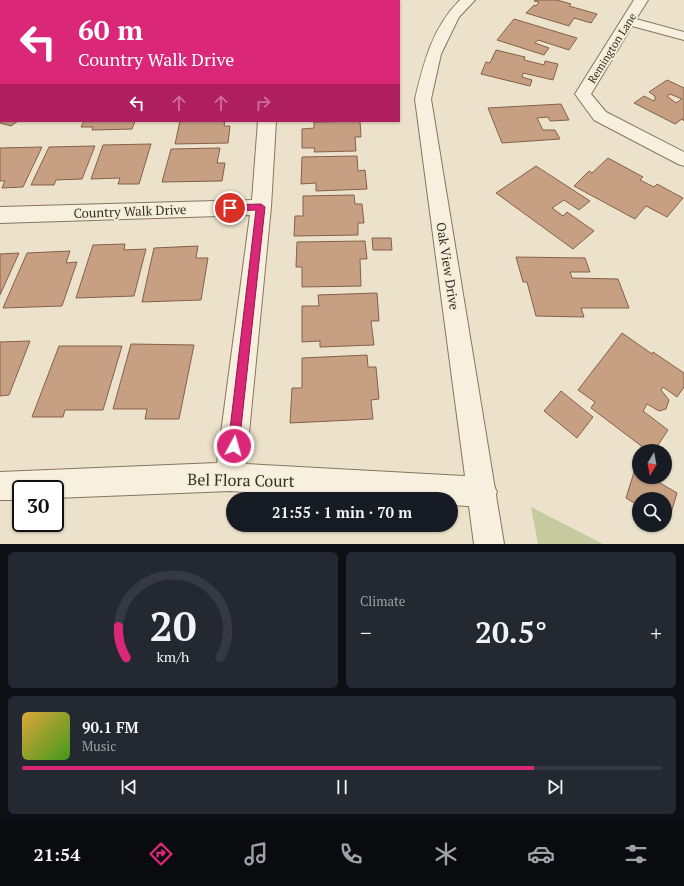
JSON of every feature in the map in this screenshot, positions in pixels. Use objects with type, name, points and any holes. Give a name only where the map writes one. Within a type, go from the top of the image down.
[{"type":"street","name":"Oak View Drive","points":[[468,0],[453,15],[434,54],[423,99],[489,544]]},
{"type":"street","name":"Remington Lane","points":[[641,0],[583,94],[600,116],[684,160]]},
{"type":"street","points":[[629,21],[684,36]]},
{"type":"street","points":[[230,477],[261,207],[267,122]]},
{"type":"street","name":"Country Walk Drive","points":[[0,215],[261,207]]},
{"type":"street","name":"Bel Flora Court","points":[[0,486],[230,477],[482,492]]},
{"type":"green space","points":[[531,507],[603,544],[538,544]]},
{"type":"building","points":[[557,0],[571,4],[569,6],[597,14],[591,23],[574,18],[569,26],[526,13],[539,2],[534,1]]},
{"type":"building","points":[[514,19],[577,38],[569,50],[538,40],[535,43],[549,48],[544,55],[497,40]]},
{"type":"building","points":[[496,50],[525,57],[524,60],[544,65],[545,61],[558,64],[553,80],[523,73],[522,77],[532,80],[530,86],[481,74],[486,62],[490,63]]},
{"type":"building","points":[[667,80],[684,88],[684,121],[682,119],[675,124],[634,103],[644,96],[654,101],[655,96],[649,92]],"holes":[[[670,94],[682,99],[676,103],[667,96]]]},
{"type":"building","points":[[561,104],[569,120],[550,121],[548,117],[537,118],[543,130],[555,130],[560,139],[502,143],[488,108]]},
{"type":"building","points":[[0,122],[17,122],[11,126]]},
{"type":"building","points":[[84,122],[135,122],[132,129],[92,130],[93,127],[81,127]]},
{"type":"building","points":[[180,122],[225,122],[224,126],[230,126],[228,143],[175,144]]},
{"type":"building","points":[[314,122],[360,122],[361,137],[355,137],[356,151],[314,152],[315,148],[302,148],[302,129],[314,128]]},
{"type":"building","points":[[151,144],[139,184],[118,184],[120,178],[91,179],[103,145]]},
{"type":"building","points":[[95,146],[82,179],[56,180],[54,185],[31,185],[49,147]]},
{"type":"building","points":[[42,147],[23,187],[2,188],[5,181],[0,181],[0,148]]},
{"type":"building","points":[[220,148],[217,163],[225,163],[222,181],[162,182],[171,149]]},
{"type":"building","points":[[357,156],[358,171],[365,170],[367,189],[316,191],[316,183],[301,184],[302,157]]},
{"type":"building","points":[[608,158],[643,177],[640,180],[654,187],[657,184],[683,198],[667,217],[646,206],[635,219],[574,186],[589,171],[592,173]]},
{"type":"building","points":[[536,166],[590,201],[579,210],[564,200],[552,208],[563,216],[567,212],[594,231],[573,249],[496,193]]},
{"type":"building","points":[[354,195],[355,204],[362,204],[364,223],[358,223],[358,235],[294,236],[295,216],[303,216],[303,196]]},
{"type":"building","points":[[372,238],[391,238],[392,250],[373,250]]},
{"type":"building","points":[[365,241],[367,259],[360,259],[361,286],[302,287],[302,267],[296,267],[297,242]]},
{"type":"building","points":[[125,244],[124,250],[146,249],[134,296],[76,298],[93,245]]},
{"type":"building","points":[[198,246],[196,258],[208,258],[201,300],[142,302],[154,248]]},
{"type":"building","points":[[70,251],[66,263],[77,262],[62,306],[3,308],[27,253]]},
{"type":"building","points":[[19,253],[0,295],[0,254]]},
{"type":"building","points":[[516,257],[585,258],[590,272],[570,272],[572,278],[618,279],[629,308],[581,308],[584,317],[536,316],[527,282],[523,282]]},
{"type":"building","points":[[377,293],[379,321],[371,321],[374,345],[320,347],[320,341],[302,342],[302,306],[319,306],[318,295]]},
{"type":"building","points":[[622,333],[652,354],[653,352],[684,373],[684,387],[677,397],[663,387],[661,390],[669,400],[666,409],[659,411],[647,404],[643,411],[668,430],[659,444],[639,444],[591,408],[595,402],[578,390]]},
{"type":"building","points":[[30,341],[9,395],[0,396],[0,342]]},
{"type":"building","points":[[131,344],[194,345],[179,419],[145,419],[147,409],[113,409]]},
{"type":"building","points":[[59,346],[122,346],[103,410],[65,410],[63,417],[32,417]]},
{"type":"building","points":[[367,355],[368,367],[376,367],[379,399],[371,400],[373,419],[290,423],[292,388],[302,388],[302,358]]},
{"type":"building","points":[[561,391],[593,417],[577,438],[544,411]]},
{"type":"building","points":[[632,479],[632,484],[662,484],[677,493],[672,510],[672,492],[632,492],[632,502],[626,498]]},
{"type":"route","points":[[230,208],[261,207],[234,446]]}]
